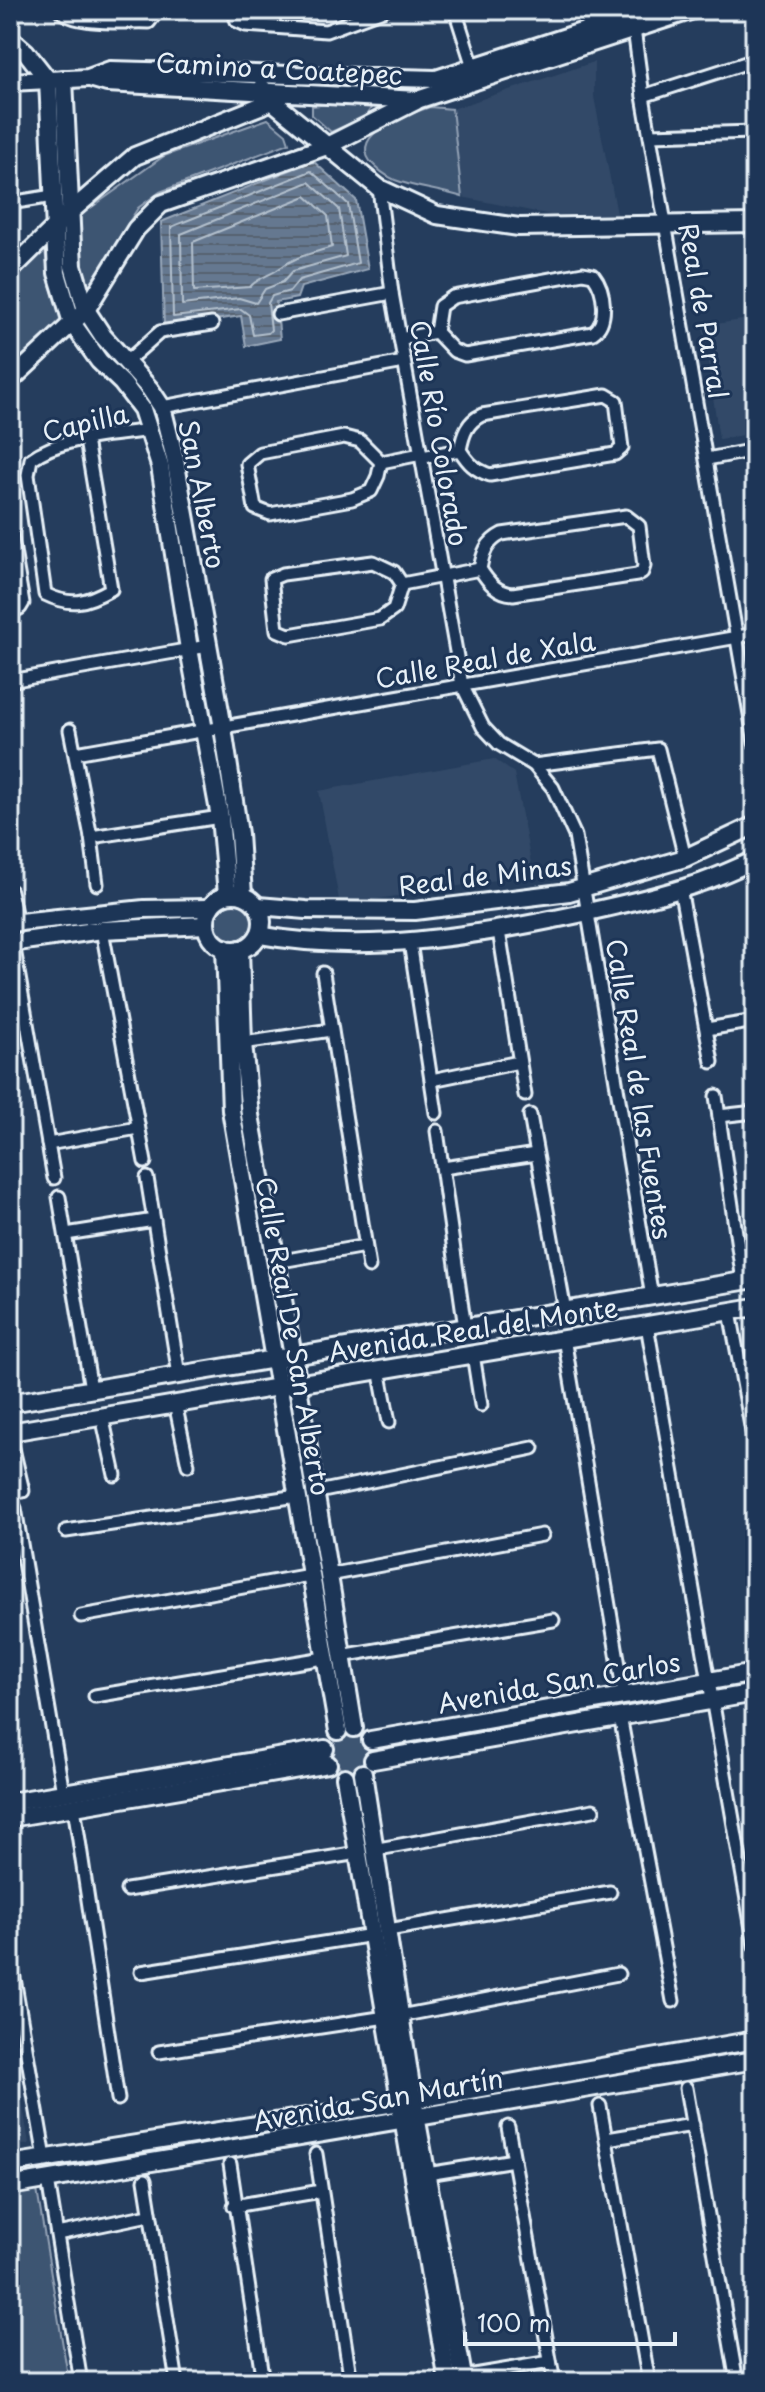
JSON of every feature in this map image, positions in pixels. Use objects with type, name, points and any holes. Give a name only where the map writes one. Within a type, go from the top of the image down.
[{"type":"street","points":[[60,10],[66,17],[83,20],[149,22],[158,10]]},
{"type":"street","points":[[233,10],[237,21],[246,25],[326,31],[383,10]]},
{"type":"street","points":[[455,10],[475,74]]},
{"type":"street","name":"Camino a Coatepec","points":[[10,82],[88,78],[107,83],[268,96],[290,93],[417,100],[475,74],[649,10]]},
{"type":"street","name":"Camino a Coatepec","points":[[88,78],[110,70],[436,79],[475,74],[693,10]]},
{"type":"street","name":"Real de Parral","points":[[634,29],[755,743]]},
{"type":"street","points":[[10,38],[56,79]]},
{"type":"street","points":[[643,96],[755,60]]},
{"type":"street","points":[[253,73],[268,96],[379,188],[437,215],[519,227],[755,223]]},
{"type":"street","points":[[290,93],[314,75]]},
{"type":"street","name":"San Alberto","points":[[56,79],[53,196],[57,273],[72,323],[99,361],[122,383],[142,409],[150,430],[160,466],[189,649],[235,895]]},
{"type":"street","name":"San Alberto","points":[[56,79],[73,266],[86,310],[162,407],[175,459],[239,834],[235,895]]},
{"type":"street","points":[[10,381],[86,310],[136,229],[161,204],[327,146],[417,100],[436,79]]},
{"type":"street","points":[[10,271],[69,213],[135,156],[268,96]]},
{"type":"street","points":[[650,135],[755,132]]},
{"type":"street","name":"Calle Río Colorado","points":[[379,188],[392,293],[462,685],[483,727],[499,744],[534,765]]},
{"type":"street","points":[[10,203],[53,196]]},
{"type":"street","points":[[583,273],[593,275],[598,281],[604,317],[601,327],[593,333],[465,355],[454,351],[436,332],[440,306],[453,297],[583,273]]},
{"type":"street","points":[[278,314],[392,293]]},
{"type":"street","points":[[125,363],[160,332],[212,324]]},
{"type":"street","points":[[400,339],[436,332]]},
{"type":"street","points":[[162,407],[404,362]]},
{"type":"street","points":[[606,395],[616,401],[622,448],[615,454],[490,475],[469,463],[460,450],[472,420],[482,415],[606,395]]},
{"type":"street","name":"Capilla","points":[[86,440],[111,589],[91,600],[63,603],[45,594],[28,475],[31,459],[55,446],[86,440],[150,430]]},
{"type":"street","points":[[344,437],[360,441],[381,462],[371,491],[352,499],[270,514],[255,508],[247,464],[260,453],[344,437]]},
{"type":"street","points":[[381,462],[460,450]]},
{"type":"street","points":[[707,459],[755,450]]},
{"type":"street","points":[[626,516],[639,526],[644,566],[637,575],[504,594],[493,587],[480,569],[486,546],[502,534],[626,516]]},
{"type":"street","points":[[10,528],[23,603],[20,608],[10,612]]},
{"type":"street","points":[[373,562],[394,572],[402,584],[394,609],[380,619],[289,635],[277,630],[271,579],[283,574],[373,562]]},
{"type":"street","points":[[402,584],[480,569]]},
{"type":"street","name":"Calle Real de Xala","points":[[75,753],[755,634]]},
{"type":"street","points":[[10,681],[208,646]]},
{"type":"street","points":[[70,730],[97,884]]},
{"type":"street","points":[[534,765],[658,749],[685,858]]},
{"type":"street","name":"Calle Real de las Fuentes","points":[[534,765],[553,788],[575,836],[652,1297]]},
{"type":"street","points":[[91,837],[220,817]]},
{"type":"street","name":"Real de Minas","points":[[258,906],[297,910],[415,911],[526,899],[584,888],[685,858],[755,825]]},
{"type":"street","name":"Real de Minas","points":[[259,935],[298,942],[410,942],[499,931],[680,888],[755,860]]},
{"type":"street","points":[[680,888],[712,1062]]},
{"type":"street","points":[[10,891],[13,923],[144,909],[210,908],[235,895],[258,906],[263,920],[259,935],[254,942],[232,949],[213,940],[206,925],[210,908]]},
{"type":"street","points":[[54,1178],[11,943],[102,930],[206,925]]},
{"type":"street","points":[[102,930],[145,1162]]},
{"type":"street","points":[[499,931],[525,1095]]},
{"type":"street","points":[[410,942],[436,1113]]},
{"type":"street","name":"Calle Real De San Alberto","points":[[232,949],[250,1115],[297,1383],[310,1575],[333,1657],[346,1729]]},
{"type":"street","name":"Calle Real De San Alberto","points":[[232,949],[231,1110],[279,1386],[328,1575],[333,1657]]},
{"type":"street","points":[[323,973],[369,1267]]},
{"type":"street","points":[[707,1029],[755,1021]]},
{"type":"street","points":[[243,1043],[331,1030]]},
{"type":"street","points":[[432,1080],[519,1062]]},
{"type":"street","points":[[716,1096],[749,1280]]},
{"type":"street","points":[[719,1116],[755,1112]]},
{"type":"street","points":[[530,1115],[565,1311]]},
{"type":"street","points":[[48,1144],[138,1128]]},
{"type":"street","points":[[437,1131],[465,1328]]},
{"type":"street","points":[[443,1168],[536,1154]]},
{"type":"street","points":[[147,1178],[179,1375]]},
{"type":"street","points":[[59,1197],[91,1389]]},
{"type":"street","points":[[66,1234],[154,1220]]},
{"type":"street","points":[[276,1262],[365,1246]]},
{"type":"street","name":"Avenida Real del Monte","points":[[10,1403],[749,1280]]},
{"type":"street","name":"Avenida Real del Monte","points":[[10,1434],[175,1403],[755,1307]]},
{"type":"street","points":[[730,1312],[755,1448]]},
{"type":"street","points":[[647,1325],[755,1946]]},
{"type":"street","points":[[564,1338],[624,1695]]},
{"type":"street","points":[[473,1354],[481,1405]]},
{"type":"street","points":[[379,1369],[389,1422]]},
{"type":"street","points":[[175,1403],[188,1465]]},
{"type":"street","points":[[102,1416],[115,1475]]},
{"type":"street","points":[[10,1434],[23,1491]]},
{"type":"street","points":[[66,1531],[305,1494],[533,1448]]},
{"type":"street","points":[[15,1508],[63,1793]]},
{"type":"street","points":[[328,1575],[542,1535]]},
{"type":"street","points":[[81,1616],[310,1575]]},
{"type":"street","points":[[95,1696],[553,1620]]},
{"type":"street","name":"Avenida San Carlos","points":[[371,1740],[755,1673]]},
{"type":"street","name":"Avenida San Carlos","points":[[368,1767],[620,1716],[755,1693]]},
{"type":"street","points":[[620,1716],[673,2001]]},
{"type":"street","points":[[326,1757],[332,1735],[346,1729],[367,1734],[371,1740],[366,1851]]},
{"type":"street","points":[[10,1802],[326,1757]]},
{"type":"street","points":[[326,1757],[338,1774],[345,1777],[368,1767]]},
{"type":"street","points":[[10,1818],[326,1757]]},
{"type":"street","points":[[345,1777],[366,1851],[381,1932],[456,2380],[550,2362]]},
{"type":"street","points":[[74,1807],[118,2099]]},
{"type":"street","points":[[127,1890],[593,1810]]},
{"type":"street","points":[[141,1972],[610,1892]]},
{"type":"street","points":[[10,1955],[45,2158]]},
{"type":"street","points":[[159,2052],[393,2016],[618,1974]]},
{"type":"street","name":"Avenida San Martín","points":[[10,2164],[407,2101],[755,2040]]},
{"type":"street","name":"Avenida San Martín","points":[[10,2186],[755,2060]]},
{"type":"street","points":[[686,2088],[737,2382]]},
{"type":"street","points":[[600,2106],[649,2382]]},
{"type":"street","points":[[607,2139],[693,2125]]},
{"type":"street","points":[[508,2127],[554,2382]]},
{"type":"street","points":[[316,2154],[351,2382]]},
{"type":"street","points":[[420,2175],[514,2160]]},
{"type":"street","points":[[230,2164],[263,2382]]},
{"type":"street","points":[[48,2180],[81,2382]]},
{"type":"street","points":[[145,2180],[177,2382]]},
{"type":"street","points":[[234,2206],[321,2191]]},
{"type":"street","points":[[57,2234],[149,2215]]},
{"type":"shaded area","points":[[594,62],[594,97],[617,214],[551,215],[462,197],[452,109]]},
{"type":"shaded area","points":[[366,105],[371,108],[365,117],[331,132],[312,115],[312,106]]},
{"type":"shaded area","points":[[430,107],[452,109],[462,197],[395,180],[372,164],[366,151],[368,141],[385,126]]},
{"type":"shaded area","points":[[268,119],[286,134],[289,143],[160,192],[138,208],[86,290],[79,253],[78,219],[85,212],[164,156]]},
{"type":"shaded area","points":[[45,250],[50,285],[63,320],[10,368],[10,283]]},
{"type":"shaded area","points":[[755,318],[755,433],[719,439],[703,326]]},
{"type":"shaded area","points":[[494,759],[514,773],[533,874],[340,905],[319,791]]},
{"type":"shaded area","points":[[233,901],[248,907],[254,922],[248,937],[233,943],[218,937],[212,922],[218,907]]},
{"type":"shaded area","points":[[350,1734],[363,1739],[368,1752],[363,1765],[350,1770],[337,1765],[332,1752],[337,1739]]},
{"type":"shaded area","points":[[10,2028],[29,2144],[10,2147]]},
{"type":"shaded area","points":[[37,2190],[69,2382],[10,2382],[10,2195]]},
{"type":"water","points":[[313,161],[356,200],[368,269],[301,287],[297,298],[276,302],[280,339],[246,346],[241,316],[164,328],[161,222]]}]
